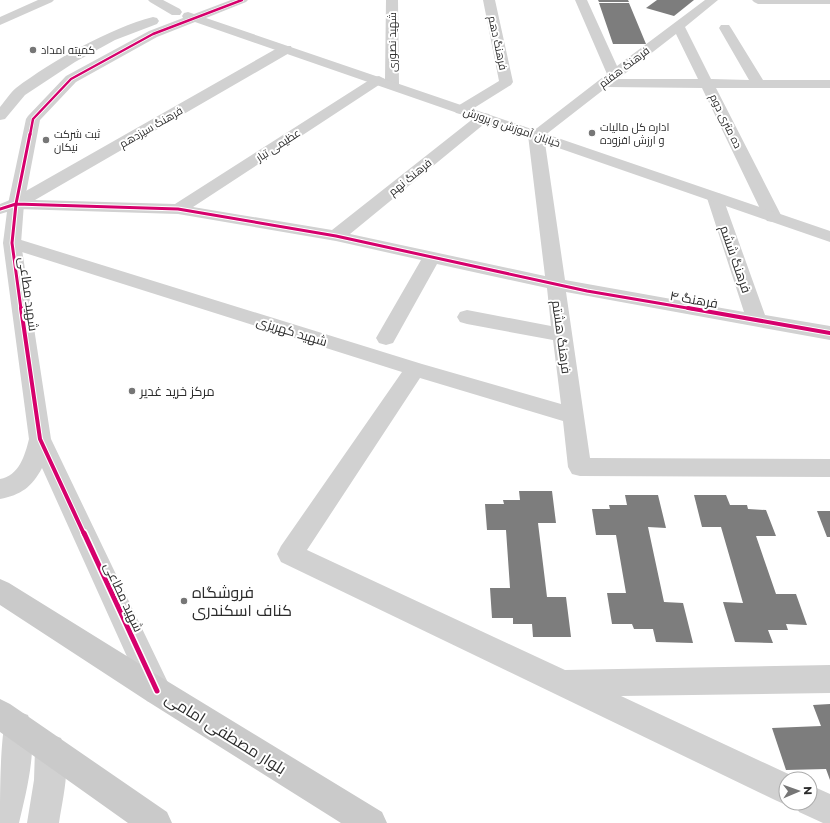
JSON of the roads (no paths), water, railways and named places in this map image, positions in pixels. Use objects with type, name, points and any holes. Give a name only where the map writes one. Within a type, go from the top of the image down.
[{"type":"main road","name":"بلوار مصطفی امامی","points":[[0,591],[157,691],[371,823]]},
{"type":"main road","points":[[8,720],[156,823]]},
{"type":"street","points":[[0,21],[48,0]]},
{"type":"street","name":"خیابان آموزش و پرورش","points":[[154,0],[185,15],[830,237]]},
{"type":"street","name":"شهید مطاعی","points":[[157,691],[40,439],[6,239],[8,206],[33,119],[71,79],[153,34],[208,0]]},
{"type":"street","name":"شهید مطاعی","points":[[1,114],[20,92],[70,59],[111,37],[242,0]]},
{"type":"street","name":"شهید نصوری","points":[[386,83],[392,0]]},
{"type":"street","name":"فرهنگ دهم","points":[[461,110],[506,82],[489,0]]},
{"type":"street","points":[[581,0],[609,79],[707,83],[830,84]]},
{"type":"street","name":"فرهنگ هفتم","points":[[536,135],[712,0]]},
{"type":"street","points":[[758,0],[830,0]]},
{"type":"street","name":"ده متری دوم","points":[[678,26],[773,217]]},
{"type":"street","points":[[724,28],[759,84]]},
{"type":"street","name":"فرهنگ سیزدهم","points":[[8,206],[286,49]]},
{"type":"street","name":"عظیمی تبار","points":[[178,209],[386,83]]},
{"type":"street","name":"فرهنگ نهم","points":[[336,236],[484,117]]},
{"type":"street","name":"فرهنگ هشتم","points":[[536,135],[580,467],[830,468]]},
{"type":"street","name":"فرهنگ ششم","points":[[715,198],[758,321]]},
{"type":"street","name":"فرهنگ ۴","points":[[8,206],[178,209],[336,236],[555,284],[830,333]]},
{"type":"street","name":"شهید کهریزی","points":[[6,239],[415,369],[573,416]]},
{"type":"street","points":[[386,338],[432,257]]},
{"type":"street","points":[[468,317],[562,335]]},
{"type":"street","points":[[415,369],[290,554],[778,785]]},
{"type":"street","points":[[0,489],[5,489],[16,484],[25,475],[36,456],[40,439]]},
{"type":"street","points":[[562,683],[830,679]]},
{"type":"street","points":[[3,823],[13,777],[17,748],[8,720]]},
{"type":"street","points":[[44,823],[50,780],[50,749]]},
{"type":"street","points":[[818,805],[830,810]]},
{"type":"place","name":"کمیته امداد","points":[[33,50]]},
{"type":"place","name":"اداره کل مالیات و ارزش افزوده","points":[[592,133]]},
{"type":"place","name":"ثبت شرکت نیکان","points":[[46,140]]},
{"type":"place","name":"مرکز خرید غدیر","points":[[132,391]]},
{"type":"place","name":"فروشگاه کناف اسکندری","points":[[184,601]]}]
